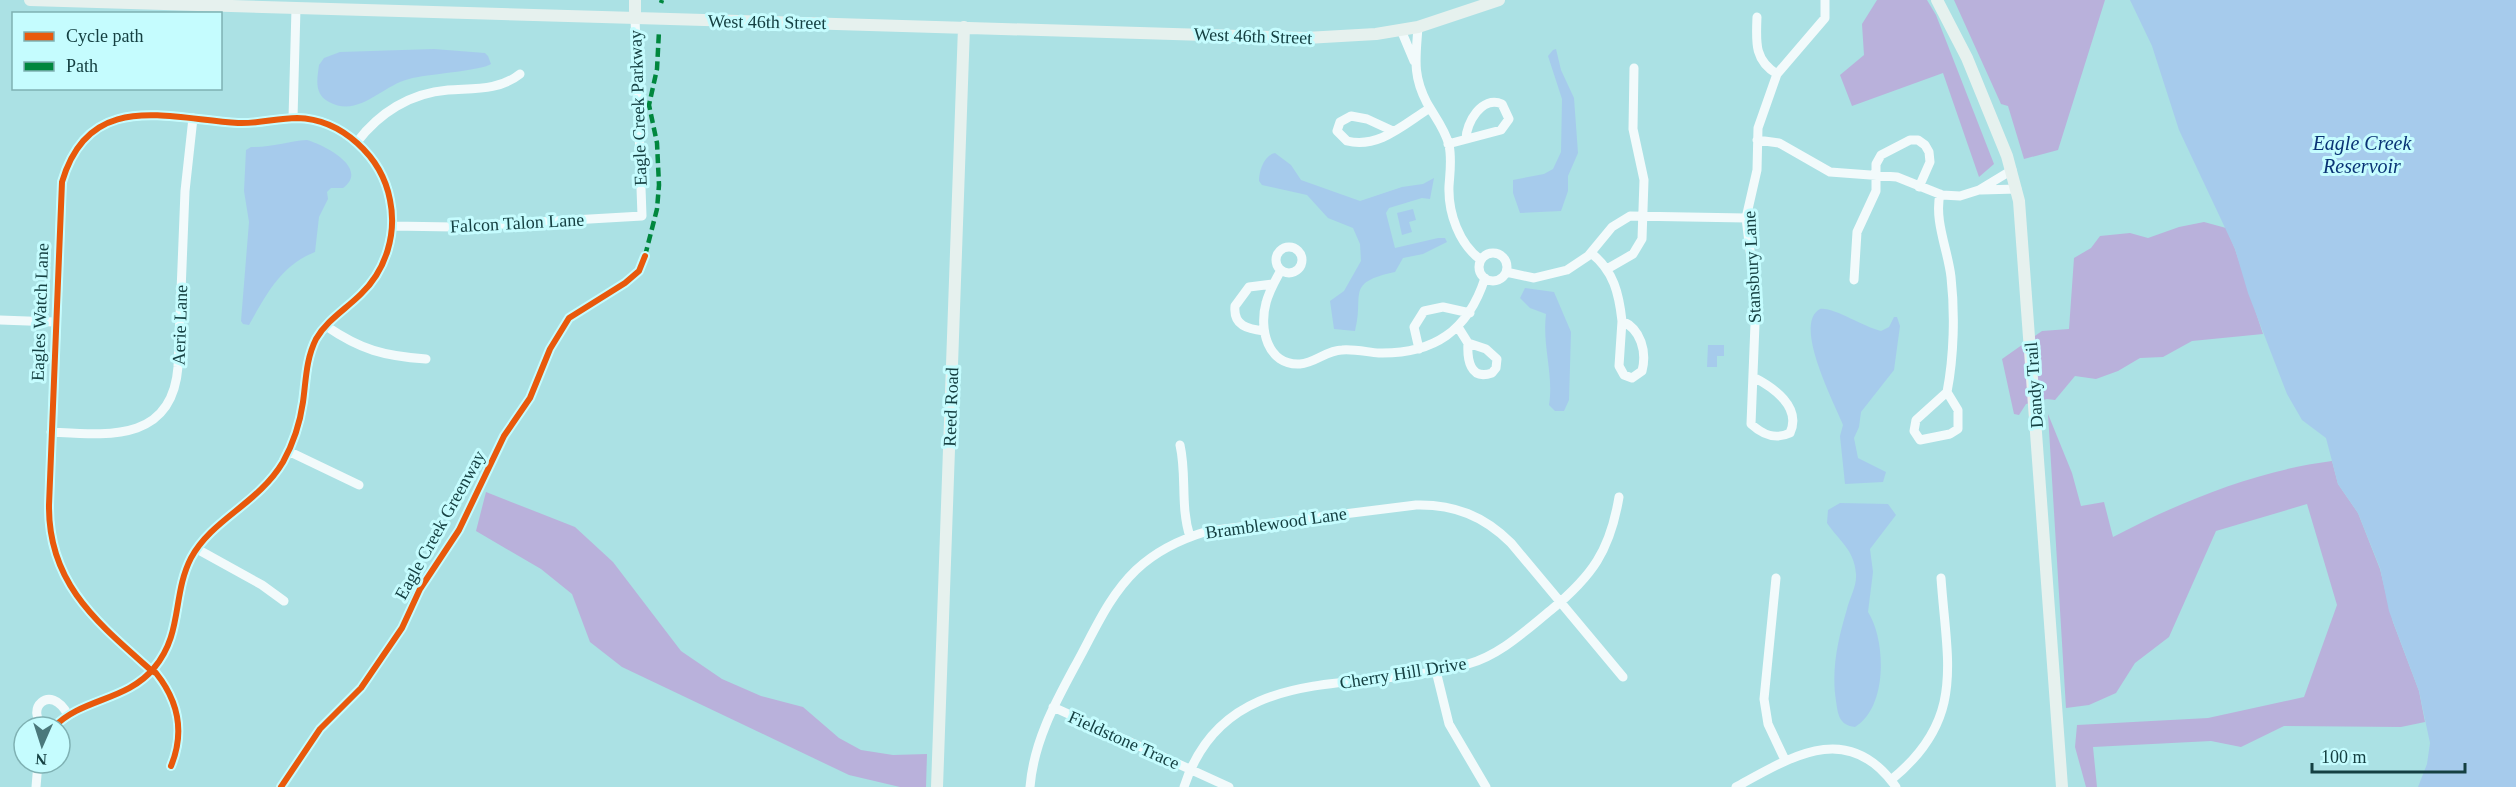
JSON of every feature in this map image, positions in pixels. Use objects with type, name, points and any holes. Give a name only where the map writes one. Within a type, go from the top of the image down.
[{"type":"street","name":"West 46th Street","points":[[30,0],[1306,38],[1348,37],[1418,27],[1499,0]]},
{"type":"street","name":"Eagle Creek Parkway","points":[[635,0],[642,216]]},
{"type":"street","name":"Stansbury Lane","points":[[1753,377],[1769,385],[1791,409],[1794,420],[1790,433],[1781,437],[1772,437],[1751,424],[1755,284],[1746,218],[1756,175],[1760,118],[1777,74],[1825,18],[1825,0]]},
{"type":"street","name":"Dandy Trail","points":[[1937,0],[1967,58],[2012,170],[2017,189],[2025,255],[2062,787]]},
{"type":"street","points":[[293,118],[296,8]]},
{"type":"street","points":[[1757,17],[1758,53],[1767,67],[1777,74]]},
{"type":"street","name":"Reed Road","points":[[937,787],[964,27]]},
{"type":"street","points":[[1414,61],[1418,27]]},
{"type":"street","points":[[1401,30],[1414,61],[1419,85],[1448,144],[1451,214],[1463,239],[1481,260]]},
{"type":"street","points":[[1607,269],[1633,254],[1640,246],[1643,176],[1633,129],[1634,68]]},
{"type":"street","points":[[357,142],[379,118],[416,96],[435,91],[490,87],[506,83],[520,74]]},
{"type":"street","points":[[1448,144],[1466,139],[1505,127],[1509,119],[1506,109],[1496,102],[1477,111],[1466,127],[1466,139]]},
{"type":"street","points":[[1393,132],[1367,119],[1351,116],[1340,122],[1337,131],[1347,141],[1364,144],[1393,132],[1430,108]]},
{"type":"street","name":"Eagles Watch Lane","points":[[152,671],[164,654],[174,633],[186,571],[197,549],[216,527],[258,495],[276,473],[299,423],[308,361],[315,343],[326,326],[364,291],[376,276],[388,250],[392,226],[390,198],[384,180],[375,163],[357,142],[327,124],[293,118],[241,123],[155,113],[117,119],[92,134],[73,156],[60,192],[50,524],[56,553],[64,575],[88,613],[152,671],[167,689],[178,715],[178,744],[171,766]]},
{"type":"street","name":"Aerie Lane","points":[[51,432],[112,435],[130,432],[158,414],[172,394],[178,372],[185,191],[193,118]]},
{"type":"street","points":[[1757,140],[1779,142],[1830,172],[1855,176],[1876,174],[1897,177],[1940,195],[1960,196],[1979,190],[2012,170]]},
{"type":"street","points":[[1854,280],[1857,232],[1863,214],[1874,197],[1876,162],[1881,155],[1910,140],[1918,140],[1927,148],[1930,159],[1919,187]]},
{"type":"street","points":[[1979,190],[2017,189]]},
{"type":"street","points":[[1940,195],[1938,213],[1952,288],[1951,353],[1947,392],[1959,414],[1958,429],[1950,435],[1920,440],[1914,431],[1916,420],[1947,392]]},
{"type":"street","name":"Falcon Talon Lane","points":[[392,226],[454,227],[642,216]]},
{"type":"street","points":[[1506,272],[1522,277],[1544,277],[1567,270],[1592,253],[1618,222],[1630,216],[1746,218]]},
{"type":"street","points":[[1592,253],[1607,269],[1615,283],[1622,321],[1619,366],[1624,375],[1632,378],[1642,371],[1644,354],[1633,327],[1622,321]]},
{"type":"street","points":[[1490,254],[1499,255],[1506,262],[1506,272],[1498,280],[1485,278],[1479,270],[1481,260],[1490,254]]},
{"type":"street","points":[[1281,270],[1273,284],[1265,308],[1264,331],[1268,346],[1276,357],[1293,364],[1307,363],[1342,350],[1378,353],[1419,349],[1444,338],[1470,313],[1485,278]]},
{"type":"street","points":[[1264,331],[1244,328],[1237,320],[1235,306],[1249,287],[1273,284]]},
{"type":"street","points":[[1419,349],[1414,327],[1424,311],[1443,307],[1470,313]]},
{"type":"street","points":[[0,320],[55,322]]},
{"type":"street","points":[[326,326],[354,344],[371,351],[394,357],[426,358]]},
{"type":"street","points":[[1458,327],[1468,343]]},
{"type":"street","points":[[1180,445],[1184,466],[1183,509],[1190,537]]},
{"type":"street","points":[[288,451],[359,485]]},
{"type":"street","name":"Cherry Hill Drive","points":[[1184,787],[1189,770],[1201,749],[1226,720],[1246,706],[1272,694],[1300,687],[1436,671],[1469,664],[1496,652],[1578,586],[1599,560],[1614,525],[1619,497]]},
{"type":"street","name":"Bramblewood Lane","points":[[1030,787],[1037,746],[1053,707],[1105,608],[1121,586],[1149,560],[1190,537],[1238,527],[1411,505],[1448,507],[1470,513],[1498,530],[1623,677]]},
{"type":"street","points":[[197,549],[262,585],[284,601]]},
{"type":"street","points":[[1776,578],[1764,699],[1768,724],[1785,760]]},
{"type":"street","points":[[1736,787],[1785,760],[1810,750],[1843,750],[1869,761],[1893,783],[1925,748],[1944,710],[1948,676],[1941,578]]},
{"type":"street","points":[[36,715],[44,700],[50,698],[59,701],[68,715],[121,694],[152,671]]},
{"type":"street","points":[[1436,671],[1441,701],[1449,724],[1486,787]]},
{"type":"street","name":"Fieldstone Trace","points":[[1053,707],[1229,787]]},
{"type":"shaded area","points":[[1877,0],[1927,0],[1936,15],[1994,164],[1979,177],[1943,73],[1852,106],[1840,75],[1864,55],[1862,24]]},
{"type":"shaded area","points":[[1954,0],[2105,0],[2058,150],[2024,159],[2008,106],[2001,104]]},
{"type":"shaded area","points":[[2204,222],[2226,228],[2263,334],[2192,341],[2163,357],[2140,358],[2118,371],[2096,379],[2075,376],[2055,400],[2047,399],[2026,404],[2019,415],[2014,414],[2002,359],[2042,331],[2069,329],[2074,258],[2091,248],[2100,236],[2130,233],[2148,238],[2179,227]]},
{"type":"shaded area","points":[[2048,414],[2072,473],[2081,506],[2104,502],[2113,537],[2166,511],[2220,489],[2275,472],[2332,461],[2338,484],[2358,513],[2380,569],[2393,622],[2419,691],[2425,722],[2401,727],[2284,726],[2241,747],[2211,741],[2093,747],[2097,787],[2086,787],[2075,747],[2077,725],[2208,718],[2304,697],[2337,605],[2307,504],[2216,531],[2169,637],[2135,663],[2116,693],[2089,705],[2066,708]]},
{"type":"shaded area","points":[[486,492],[575,527],[613,562],[681,651],[722,679],[761,696],[803,707],[839,738],[861,750],[893,755],[927,754],[926,787],[900,787],[849,775],[622,667],[590,642],[572,594],[541,569],[476,531]]},
{"type":"water","name":"Eagle Creek Reservoir","points":[[2130,0],[2516,0],[2516,787],[2418,787],[2427,764],[2430,743],[2419,691],[2389,611],[2380,568],[2358,513],[2338,484],[2326,438],[2302,420],[2287,394],[2248,293],[2235,249],[2179,130],[2152,46]]},
{"type":"water","points":[[434,49],[485,53],[491,64],[476,69],[409,79],[360,104],[350,106],[340,106],[329,102],[319,91],[317,81],[319,65],[324,58],[340,52]]},
{"type":"water","points":[[1556,49],[1561,70],[1574,98],[1578,153],[1568,176],[1568,191],[1561,211],[1520,213],[1513,193],[1513,180],[1544,174],[1553,169],[1561,152],[1562,99],[1548,56]]},
{"type":"water","points":[[307,140],[342,158],[351,173],[350,180],[343,188],[331,188],[327,192],[328,199],[319,217],[315,252],[284,273],[268,292],[249,325],[243,324],[241,321],[249,222],[244,191],[246,150],[251,147]]},
{"type":"water","points":[[1275,153],[1291,165],[1301,180],[1360,201],[1402,187],[1423,184],[1434,178],[1430,199],[1422,198],[1389,208],[1386,213],[1395,248],[1438,238],[1445,238],[1447,242],[1423,254],[1403,258],[1395,272],[1379,276],[1363,286],[1360,292],[1355,331],[1334,329],[1330,301],[1344,291],[1361,261],[1360,244],[1353,228],[1328,218],[1307,195],[1262,185],[1259,181],[1263,164],[1271,154]]},
{"type":"water","points":[[1413,209],[1416,220],[1409,222],[1412,232],[1402,235],[1397,213]]},
{"type":"water","points":[[1525,288],[1554,292],[1571,332],[1569,400],[1564,411],[1555,411],[1549,405],[1546,314],[1530,308],[1520,298]]},
{"type":"water","points":[[1820,309],[1833,311],[1881,331],[1889,327],[1894,317],[1897,317],[1900,326],[1894,370],[1861,412],[1859,427],[1854,438],[1858,458],[1886,472],[1883,482],[1845,484],[1840,436],[1843,425],[1813,347],[1811,330],[1813,317]]},
{"type":"water","points":[[1708,345],[1724,345],[1724,356],[1717,356],[1717,367],[1707,367]]},
{"type":"water","points":[[1840,503],[1888,504],[1896,515],[1870,549],[1873,572],[1868,612],[1878,639],[1881,672],[1873,705],[1866,717],[1855,727],[1840,719],[1835,689],[1838,643],[1856,578],[1855,565],[1849,552],[1827,523],[1828,510]]},
{"type":"marked path","points":[[645,256],[657,209],[659,185],[657,143],[649,105],[657,69],[659,31]]},
{"type":"cycle path","points":[[159,115],[238,123],[297,118],[314,120],[344,133],[369,155],[378,169],[386,184],[392,213],[388,251],[370,284],[331,320],[316,339],[308,362],[298,425],[283,462],[261,489],[211,532],[191,558],[181,586],[169,642],[151,671],[113,636],[80,600],[57,558],[51,533],[49,505],[62,182],[74,153],[91,133],[111,121],[134,116],[159,115]]},
{"type":"cycle path","name":"Eagle Creek Greenway","points":[[281,787],[320,729],[361,688],[402,628],[420,589],[459,530],[504,436],[530,398],[550,349],[569,318],[625,283],[639,271],[645,256]]},
{"type":"cycle path","points":[[69,715],[118,694],[143,679],[151,671]]},
{"type":"cycle path","points":[[151,671],[164,684],[175,706],[178,741],[171,766]]}]
